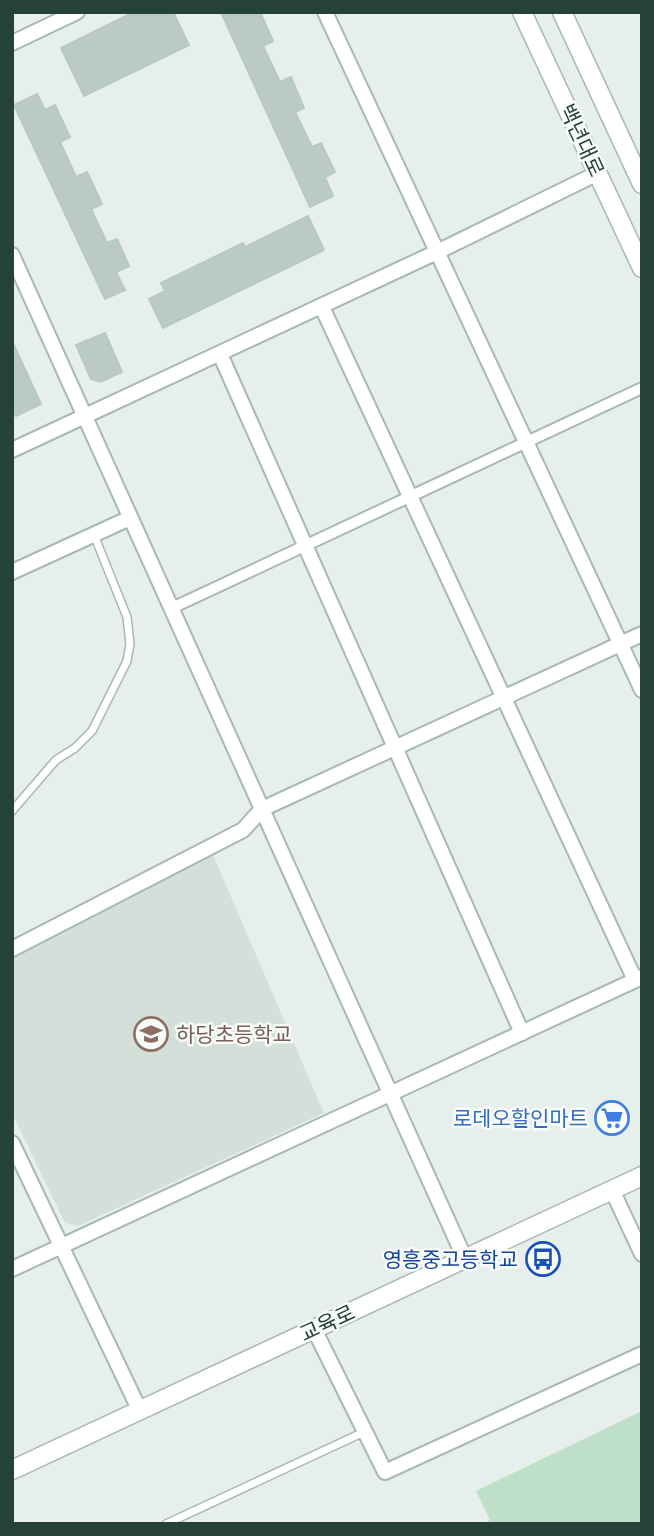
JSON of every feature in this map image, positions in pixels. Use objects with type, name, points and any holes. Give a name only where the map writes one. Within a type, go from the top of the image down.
[{"type":"street","points":[[12,43],[77,12]]},
{"type":"street","points":[[325,12],[642,690]]},
{"type":"street","name":"백년대로","points":[[522,12],[642,268]]},
{"type":"street","name":"백년대로","points":[[562,12],[642,184]]},
{"type":"street","points":[[12,450],[437,253],[598,173]]},
{"type":"street","points":[[12,255],[465,1259]]},
{"type":"street","points":[[12,1269],[638,979],[322,307]]},
{"type":"street","points":[[220,354],[522,1033]]},
{"type":"street","points":[[172,608],[642,387]]},
{"type":"street","points":[[12,572],[131,517]]},
{"type":"street","points":[[12,949],[243,830],[262,809],[642,634]]},
{"type":"street","points":[[12,1143],[140,1410]]},
{"type":"street","name":"교육로","points":[[12,1470],[642,1176]]},
{"type":"street","points":[[612,1190],[642,1254]]},
{"type":"street","points":[[314,1329],[385,1472],[642,1354]]},
{"type":"lane","points":[[12,811],[56,760],[75,748],[92,731],[127,661],[130,644],[127,617],[94,534]]},
{"type":"lane","points":[[166,1524],[364,1432]]},
{"type":"shaded area","name":"하당초등학교","points":[[213,855],[324,1113],[78,1226],[65,1223],[12,1113],[12,955]]},
{"type":"green space","points":[[642,1411],[642,1524],[484,1524],[490,1520],[476,1491]]},
{"type":"building","points":[[134,12],[173,12],[189,45],[84,96],[61,48]]},
{"type":"building","points":[[221,12],[260,12],[273,41],[263,46],[280,82],[291,77],[304,108],[295,112],[312,147],[321,143],[335,172],[325,177],[333,196],[310,207]]},
{"type":"building","points":[[37,94],[45,110],[55,105],[70,137],[60,142],[76,177],[87,172],[102,204],[91,209],[107,243],[117,239],[129,266],[116,272],[125,290],[105,299],[14,105]]},
{"type":"building","points":[[308,216],[324,250],[163,328],[149,299],[165,291],[161,283],[243,243],[245,247]]},
{"type":"building","points":[[105,333],[122,372],[100,382],[91,379],[76,345]]},
{"type":"building","points":[[12,341],[41,404],[16,416],[12,408]]},
{"type":"place","name":"하당초등학교","points":[[151,1034]]},
{"type":"place","name":"로데오할인마트","points":[[612,1118]]},
{"type":"place","name":"영흥중고등학교","points":[[543,1259]]}]
